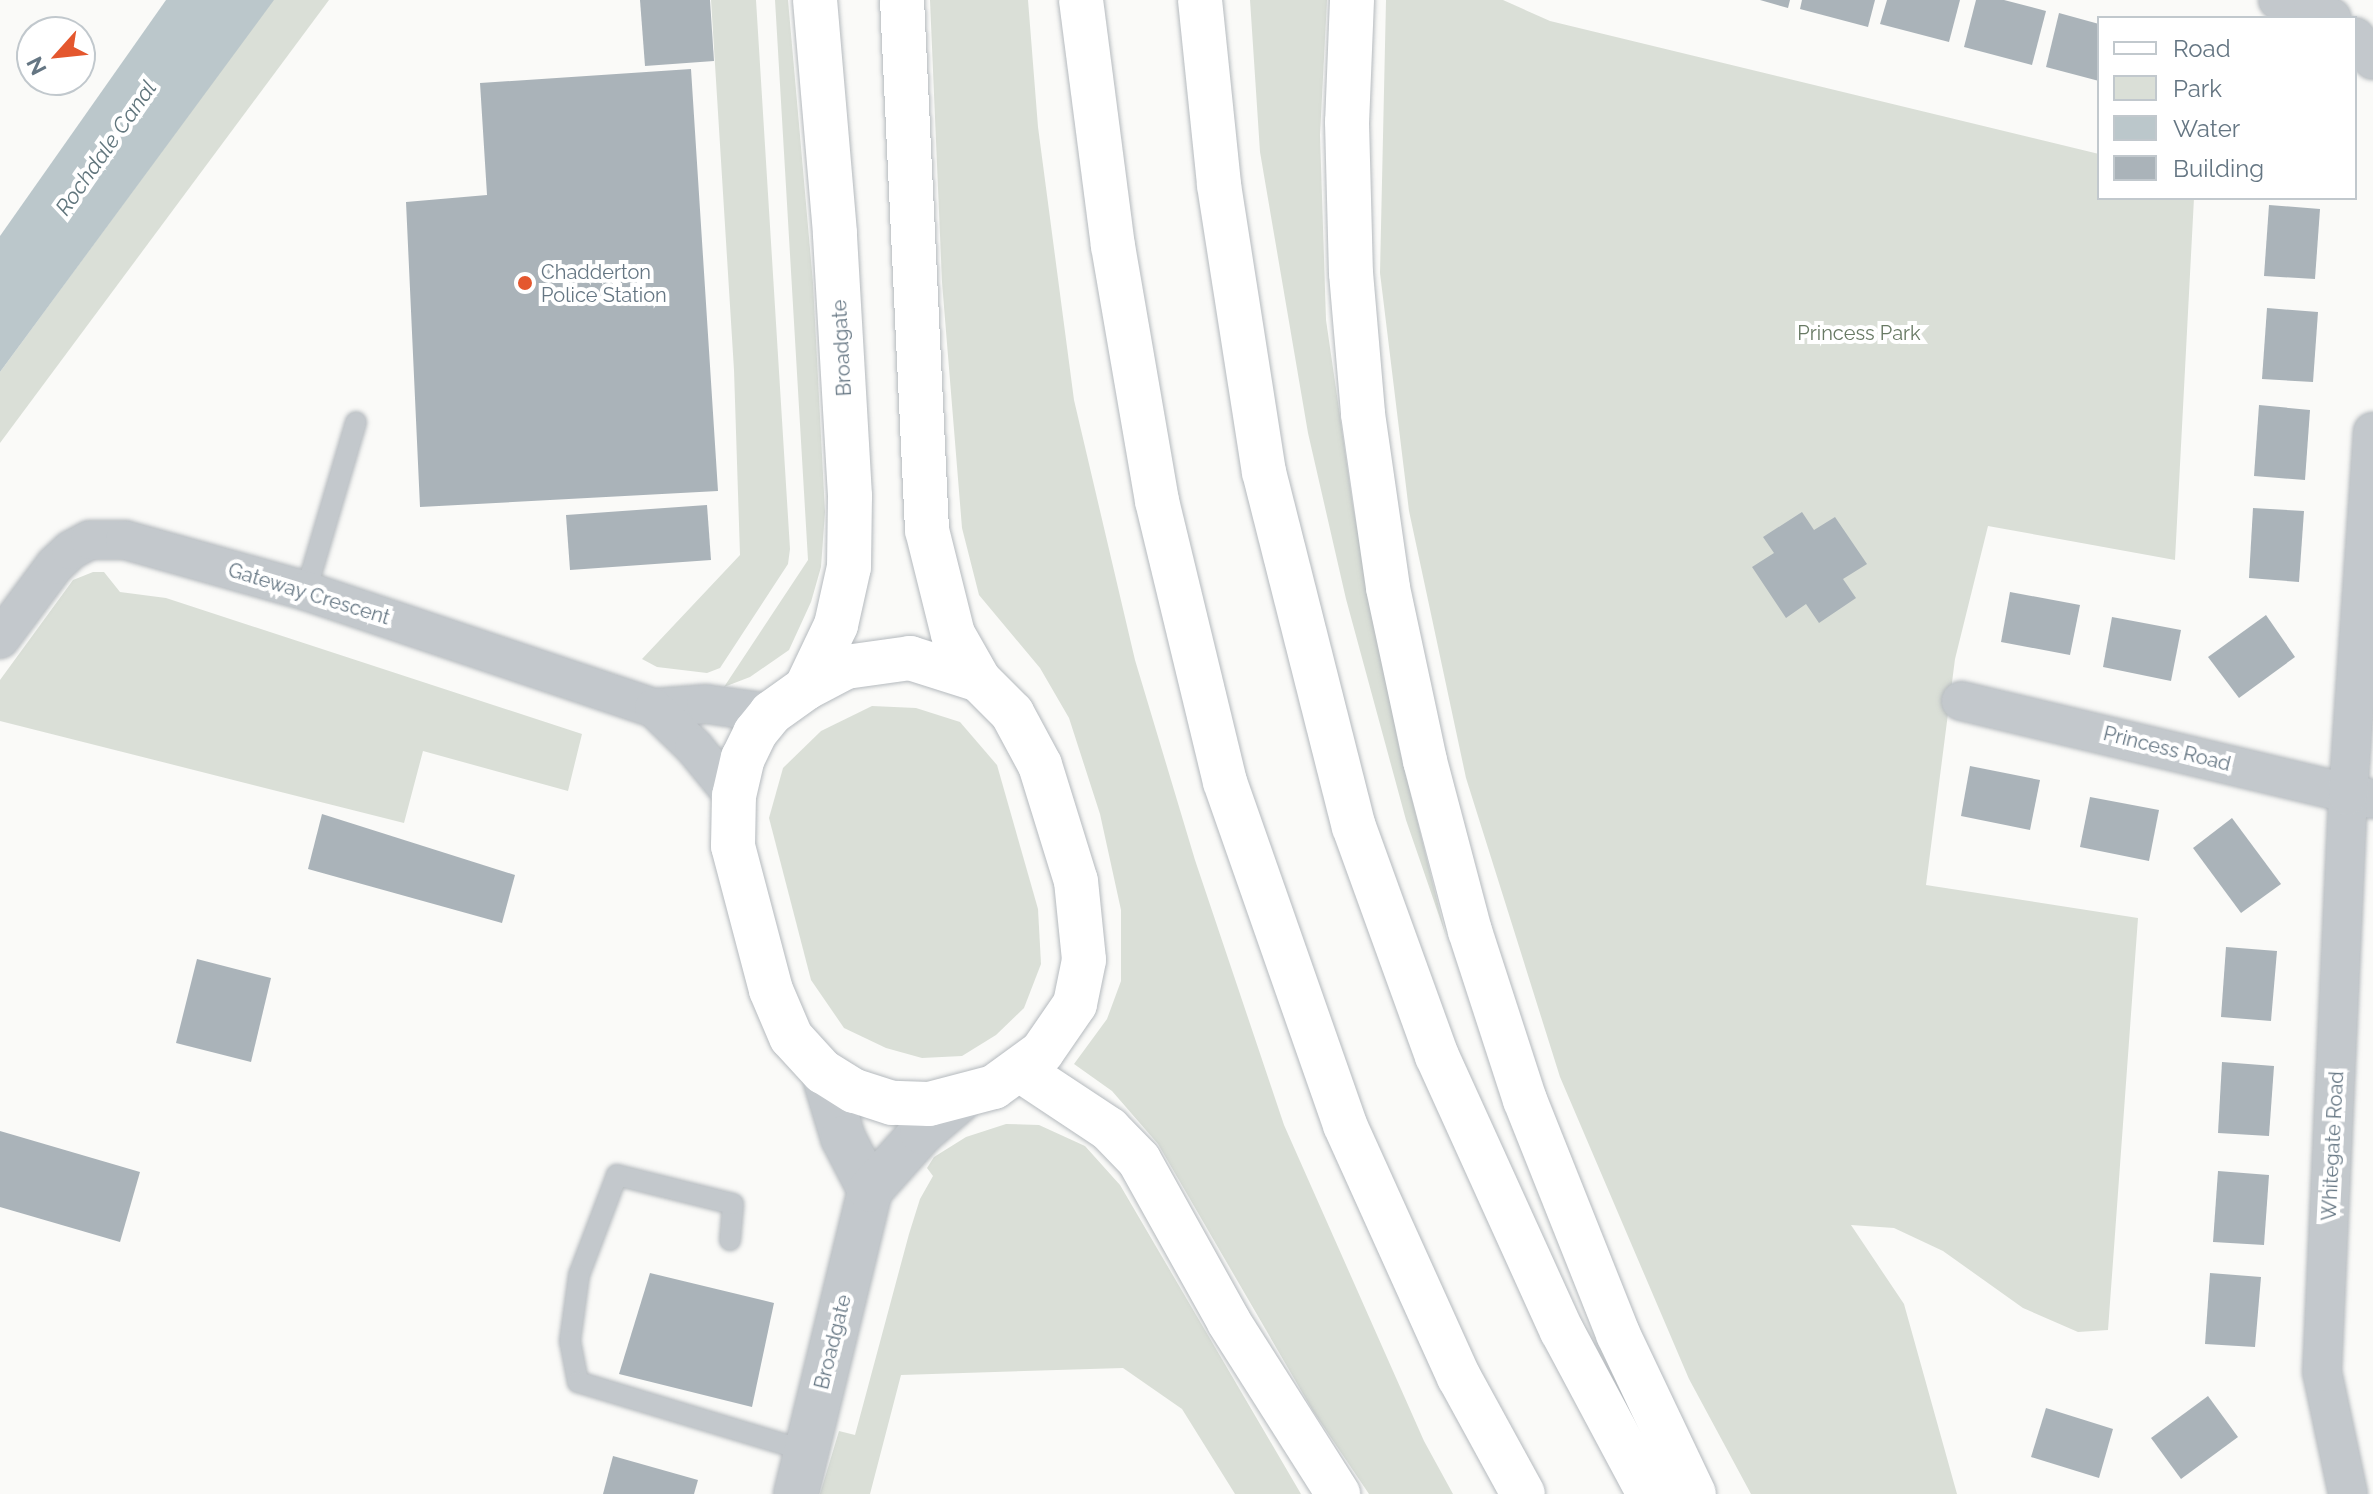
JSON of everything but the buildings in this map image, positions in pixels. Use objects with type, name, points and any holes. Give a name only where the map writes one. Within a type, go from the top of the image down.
[{"type":"main road","name":"Broadgate","points":[[806,688],[839,610],[849,567],[850,496],[835,233],[815,0]]},
{"type":"main road","name":"Broadgate","points":[[902,0],[927,530],[953,634],[979,680],[1012,713],[1040,765],[1076,881],[1084,960],[1075,1004],[1042,1052],[1020,1070],[994,1087],[963,1097],[929,1104],[892,1103],[854,1091],[823,1072],[791,1037],[771,990],[733,846],[734,796],[743,758],[755,733],[771,713],[806,688],[846,667],[885,659],[910,658],[979,680]]},
{"type":"main road","points":[[1081,0],[1113,246],[1157,501],[1225,782],[1345,1125],[1459,1377],[1523,1494]]},
{"type":"main road","points":[[1200,0],[1219,185],[1264,472],[1354,827],[1437,1056],[1562,1331],[1649,1494]]},
{"type":"main road","points":[[1352,0],[1347,122],[1351,273],[1363,414],[1388,588],[1425,761],[1470,931],[1525,1100],[1618,1334],[1694,1494]]},
{"type":"main road","points":[[1020,1070],[1109,1129],[1139,1160],[1229,1322],[1338,1494]]},
{"type":"street","points":[[2278,0],[2313,8],[2328,16]]},
{"type":"street","points":[[2357,40],[2373,60]]},
{"type":"street","name":"Whitegate Road","points":[[2348,1494],[2322,1372],[2361,798],[2373,432]]},
{"type":"street","name":"Gateway Crescent","points":[[0,639],[55,565],[71,550],[90,540],[125,540],[306,591],[654,708],[706,704],[771,713]]},
{"type":"street","name":"Princess Road","points":[[1961,701],[2119,736],[2361,798]]},
{"type":"street","name":"Gateway Crescent","points":[[654,708],[714,769],[734,796]]},
{"type":"street","name":"Broadgate","points":[[823,1072],[843,1138],[870,1190]]},
{"type":"street","name":"Broadgate","points":[[796,1494],[870,1190],[922,1132],[963,1097]]},
{"type":"lane","points":[[306,591],[356,422]]},
{"type":"lane","points":[[730,1240],[733,1204],[617,1175],[579,1275],[570,1341],[578,1382],[807,1451]]},
{"type":"green space","points":[[273,0],[329,0],[0,443],[0,372]]},
{"type":"green space","points":[[711,0],[756,0],[790,549],[788,564],[720,668],[707,673],[657,667],[642,659],[740,555],[734,370]]},
{"type":"green space","points":[[775,0],[788,0],[813,283],[825,512],[821,567],[811,602],[789,650],[750,677],[724,687],[808,560]]},
{"type":"green space","points":[[930,0],[1028,0],[1038,127],[1074,400],[1135,660],[1195,860],[1284,1125],[1424,1441],[1453,1494],[1369,1494],[1313,1411],[1158,1144],[1112,1091],[1074,1064],[1107,1019],[1121,981],[1121,910],[1100,814],[1069,718],[1040,668],[979,595],[962,528],[942,282]]},
{"type":"green space","points":[[1250,0],[1327,0],[1320,135],[1326,320],[1353,506],[1399,747],[1446,936],[1406,820],[1346,599],[1308,433],[1260,152]]},
{"type":"green space","name":"Princess Park","points":[[1386,0],[1503,0],[1550,21],[2097,154],[2097,200],[2194,200],[2175,560],[1988,526],[1955,659],[1926,885],[2138,918],[2108,1330],[2078,1332],[2023,1308],[1943,1251],[1894,1228],[1851,1225],[1904,1304],[1957,1494],[1751,1494],[1689,1379],[1560,1077],[1466,778],[1409,511],[1380,273]]},
{"type":"green space","points":[[93,572],[104,572],[120,592],[166,598],[582,734],[568,791],[423,751],[404,823],[0,721],[0,680],[73,580]]},
{"type":"green space","points":[[872,706],[916,708],[960,722],[997,765],[1038,909],[1041,964],[1024,1008],[996,1035],[962,1056],[922,1058],[886,1048],[844,1028],[811,980],[769,818],[783,768],[821,731]]},
{"type":"green space","points":[[1006,1124],[1039,1125],[1085,1146],[1120,1185],[1301,1494],[1235,1494],[1182,1409],[1123,1368],[901,1375],[870,1494],[820,1494],[839,1431],[855,1435],[909,1234],[920,1199],[933,1176],[927,1168],[934,1157],[966,1137]]},
{"type":"water","name":"Rochdale Canal","points":[[166,0],[274,0],[0,372],[0,236]]},
{"type":"place","name":"Chadderton Police Station","points":[[525,283]]}]
